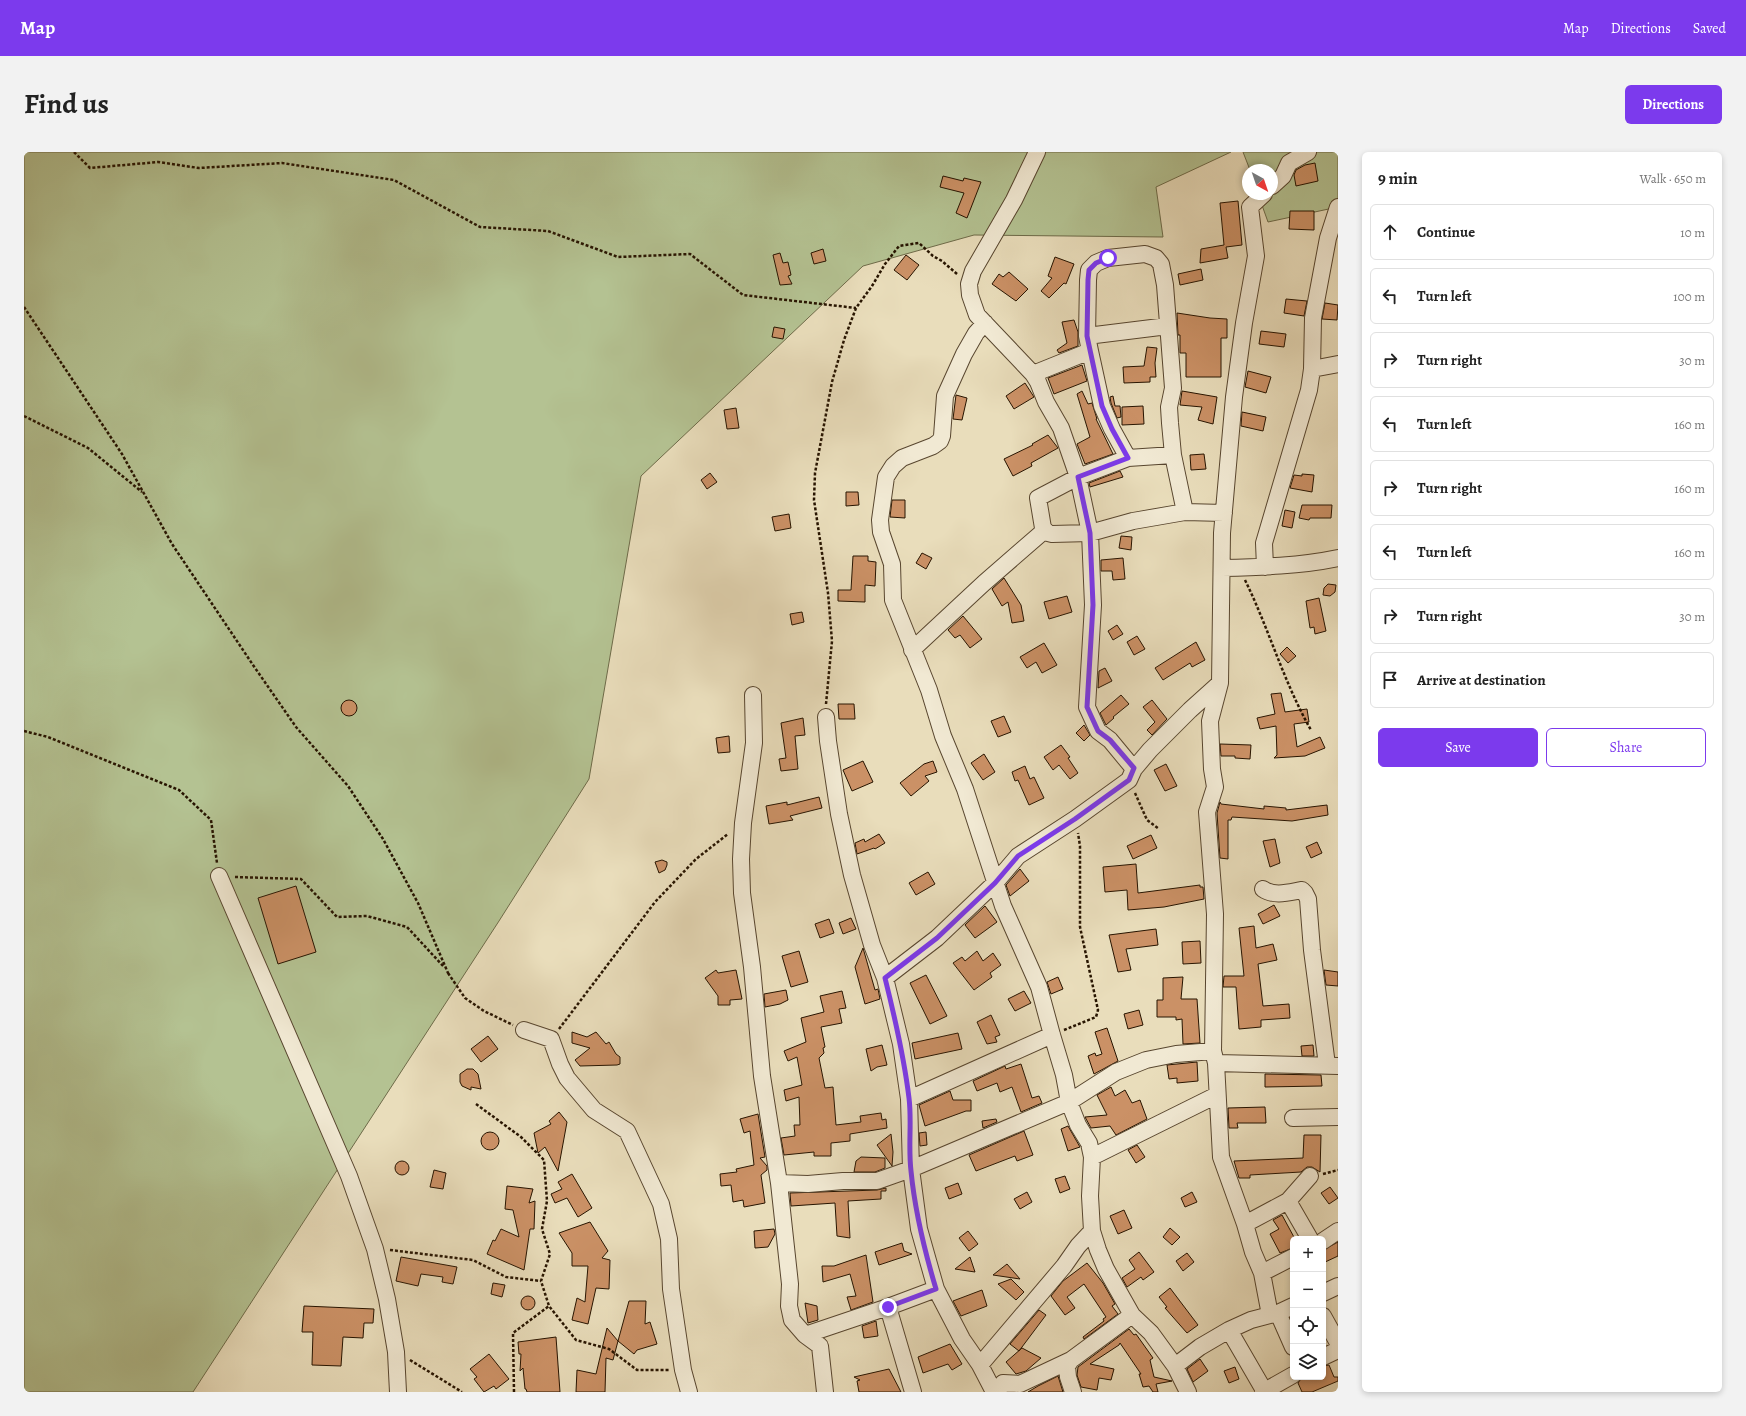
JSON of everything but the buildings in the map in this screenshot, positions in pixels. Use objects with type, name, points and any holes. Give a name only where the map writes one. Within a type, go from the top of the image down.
[{"type":"street","points":[[1037,152],[1014,200],[973,271],[969,284],[972,306],[977,315],[1033,374],[1038,382],[1046,402],[1061,428],[1078,477],[1090,533],[1093,605],[1087,707],[1098,731],[1110,740],[1131,774]]},
{"type":"street","points":[[1278,181],[1283,176],[1289,163],[1308,152]]},
{"type":"street","points":[[1258,200],[1250,207],[1256,256],[1237,368],[1222,533],[1220,683],[1210,721],[1212,769],[1215,787],[1207,812],[1215,914],[1214,1057],[1221,1157],[1245,1224],[1252,1252],[1262,1272],[1274,1314],[1291,1344]]},
{"type":"street","points":[[1265,567],[1264,543],[1308,397],[1312,369],[1313,318],[1328,238],[1338,207]]},
{"type":"street","points":[[1128,458],[1112,429],[1102,406],[1088,344],[1088,280],[1089,270],[1096,263],[1108,258],[1144,254],[1156,258],[1161,264],[1165,285],[1173,388],[1169,407],[1174,455],[1185,512]]},
{"type":"street","points":[[984,323],[976,333],[964,354],[946,396],[942,436],[940,441],[934,446],[902,458],[893,466],[886,477],[880,520],[881,532],[892,564],[892,600],[929,690],[943,736],[965,789],[1003,906],[1039,987],[1064,1075],[1069,1102],[1078,1125],[1089,1143],[1092,1157],[1090,1196],[1092,1231],[1098,1250],[1106,1269],[1132,1315],[1151,1333],[1175,1366],[1188,1392]]},
{"type":"street","points":[[1033,374],[1088,344],[1168,326]]},
{"type":"street","points":[[1312,369],[1338,364]]},
{"type":"street","points":[[1174,455],[1128,458],[1078,477],[1038,498],[1043,528],[1052,534],[1090,533],[1133,521],[1185,512],[1224,513]]},
{"type":"street","points":[[912,650],[984,583],[1045,530]]},
{"type":"street","points":[[1222,568],[1265,567],[1318,562],[1338,558]]},
{"type":"street","points":[[885,978],[937,938],[995,883],[1018,856],[1075,819],[1131,774],[1164,736],[1220,683]]},
{"type":"street","points":[[753,695],[754,743],[743,823],[741,859],[742,892],[752,968],[762,1076],[779,1183],[790,1284],[789,1306],[792,1320],[805,1335],[820,1346],[825,1392]]},
{"type":"street","points":[[826,717],[828,741],[839,814],[852,875],[864,918],[885,978],[901,1044],[909,1100],[911,1169],[919,1229],[936,1289],[962,1339],[980,1365],[994,1392]]},
{"type":"street","points":[[219,876],[349,1176],[375,1249],[387,1299],[396,1352],[398,1392]]},
{"type":"street","points":[[779,1183],[808,1184],[843,1181],[877,1181],[911,1169],[1069,1102],[1116,1072],[1146,1060],[1176,1054],[1295,1066],[1332,1065],[1312,950],[1308,899],[1302,890],[1280,893],[1266,891],[1263,889]]},
{"type":"street","points":[[524,1030],[551,1039],[567,1078],[594,1110],[627,1131],[661,1204],[669,1239],[671,1289],[683,1370],[689,1392]]},
{"type":"street","points":[[909,1100],[1052,1035]]},
{"type":"street","points":[[1092,1157],[1217,1095]]},
{"type":"street","points":[[1292,1118],[1338,1117]]},
{"type":"street","points":[[1245,1224],[1288,1201],[1310,1176]]},
{"type":"street","points":[[1288,1201],[1308,1236]]},
{"type":"street","points":[[980,1365],[1092,1231]]},
{"type":"street","points":[[1326,1239],[1338,1232]]},
{"type":"street","points":[[1262,1272],[1290,1258]]},
{"type":"street","points":[[1326,1292],[1338,1286]]},
{"type":"street","points":[[805,1335],[936,1289]]},
{"type":"street","points":[[888,1307],[913,1392]]},
{"type":"street","points":[[1175,1366],[1200,1347],[1229,1330],[1251,1320],[1274,1314],[1290,1307]]},
{"type":"street","points":[[997,1392],[1003,1383],[1020,1384],[1072,1360],[1132,1315]]},
{"type":"street","points":[[1326,1322],[1338,1344]]},
{"type":"street","points":[[1229,1330],[1264,1392],[1290,1377]]},
{"type":"street","points":[[1326,1356],[1338,1350]]},
{"type":"street","points":[[1072,1360],[1067,1366],[1068,1377],[1073,1392]]},
{"type":"path","points":[[74,152],[90,168],[158,162],[200,168],[282,163],[394,180],[480,227],[548,231],[618,257],[690,254],[743,295],[856,308]]},
{"type":"path","points":[[826,717],[826,691],[832,657],[832,641],[828,592],[814,500],[815,473],[832,382],[844,340],[856,308],[885,264],[899,246],[919,242],[933,256],[942,261],[969,284]]},
{"type":"path","points":[[24,307],[122,454],[172,544],[292,721],[348,786],[383,839],[418,903],[448,972]]},
{"type":"path","points":[[24,416],[88,448],[144,494]]},
{"type":"path","points":[[1239,567],[1266,626],[1298,708],[1311,730]]},
{"type":"path","points":[[24,731],[48,737],[179,790],[211,820],[219,876],[301,879],[337,917],[367,916],[407,927],[441,961],[465,998],[484,1011],[524,1030]]},
{"type":"path","points":[[1131,774],[1147,820],[1159,829]]},
{"type":"path","points":[[1052,1035],[1096,1017],[1098,1010],[1080,927],[1080,846],[1075,819]]},
{"type":"path","points":[[551,1039],[655,902],[696,858],[743,823]]},
{"type":"path","points":[[476,1104],[521,1138],[544,1160],[547,1201],[542,1229],[550,1254],[541,1281],[549,1306],[576,1340],[610,1349],[637,1370],[683,1370]]},
{"type":"path","points":[[375,1249],[473,1260],[506,1277],[541,1281]]},
{"type":"path","points":[[514,1392],[513,1333],[549,1306]]},
{"type":"path","points":[[396,1352],[462,1392]]},
{"type":"green space","points":[[24,152],[1231,152],[1156,187],[1163,237],[974,235],[863,266],[641,476],[589,779],[499,921],[193,1392],[24,1392]]},
{"type":"green space","points":[[1243,152],[1338,152],[1338,207],[1268,222],[1260,200],[1278,200],[1278,164],[1248,164]]},
{"type":"route","points":[[888,1307],[936,1289],[919,1229],[911,1169],[909,1100],[901,1044],[885,978],[937,938],[995,883],[1018,856],[1075,819],[1129,780],[1134,768],[1110,740],[1098,731],[1087,707],[1093,605],[1090,533],[1078,477],[1128,458],[1112,429],[1102,406],[1087,336],[1089,270],[1096,263],[1108,258]]}]
